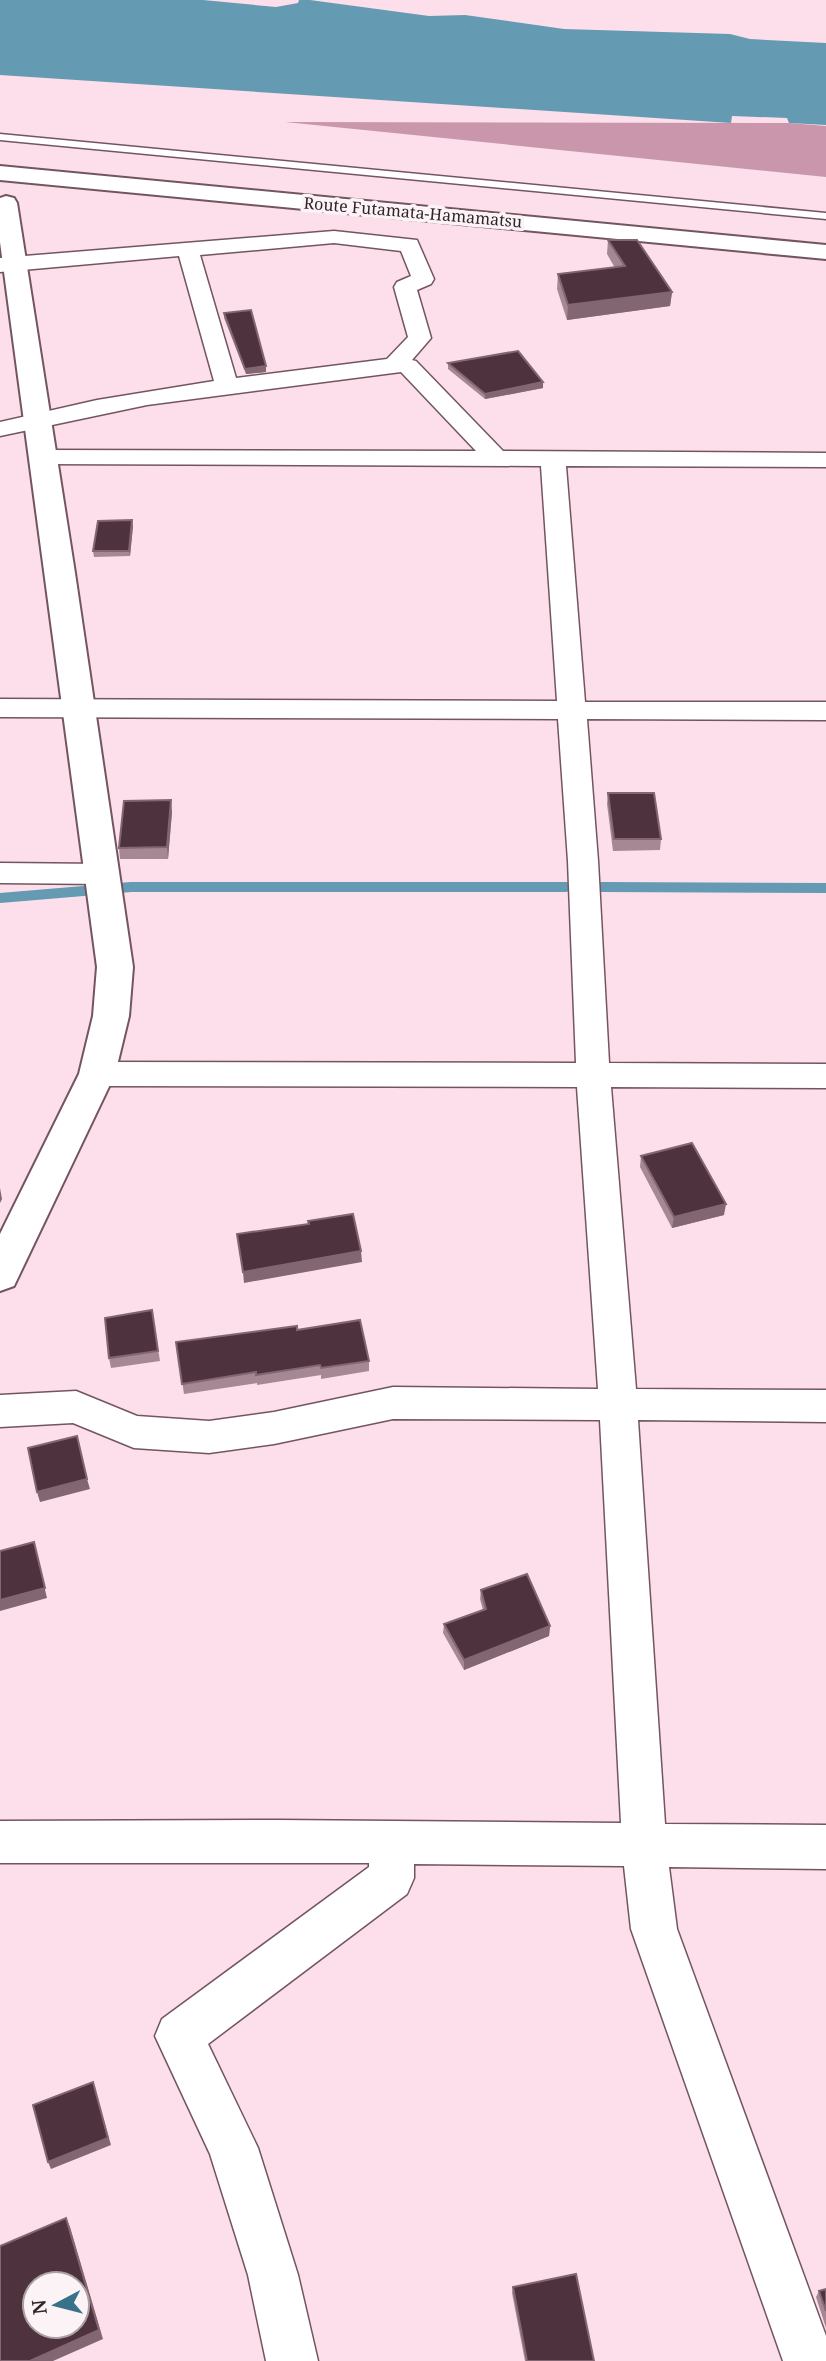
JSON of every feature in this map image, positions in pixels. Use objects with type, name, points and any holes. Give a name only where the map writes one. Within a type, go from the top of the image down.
[{"type":"street","name":"Route Futamata-Hamamatsu","points":[[0,173],[826,252]]},
{"type":"street","points":[[0,1275],[97,1074],[111,1016],[115,967],[104,874],[43,457],[7,265],[3,203]]},
{"type":"street","points":[[7,265],[334,237],[409,244],[423,279],[405,286],[420,338],[394,365]]},
{"type":"street","points":[[188,249],[227,387]]},
{"type":"street","points":[[0,429],[36,420],[227,387],[394,365],[408,366],[498,460]]},
{"type":"street","points":[[43,457],[826,460]]},
{"type":"street","points":[[553,460],[583,861],[593,1074],[618,1404],[644,1846],[654,1929],[809,2361]]},
{"type":"street","points":[[0,708],[826,711]]},
{"type":"street","points":[[0,873],[104,874]]},
{"type":"street","points":[[97,1074],[826,1076]]},
{"type":"street","points":[[0,1411],[76,1407],[134,1432],[209,1437],[274,1428],[393,1403],[826,1406]]},
{"type":"street","points":[[0,1842],[392,1842],[826,1847]]},
{"type":"street","points":[[292,2361],[273,2275],[233,2148],[179,2036],[391,1878],[392,1842]]},
{"type":"lane","points":[[0,137],[826,216]]},
{"type":"shaded area","points":[[285,122],[789,123],[826,126],[826,177]]},
{"type":"water","points":[[0,0],[203,0],[276,7],[298,3],[299,0],[310,0],[429,16],[465,15],[564,29],[730,34],[750,39],[826,43],[826,125],[789,123],[787,118],[732,116],[731,123],[0,75]]},
{"type":"building","points":[[608,240],[637,240],[672,292],[568,305],[558,274],[625,266]]},
{"type":"building","points":[[251,310],[266,366],[245,369],[224,313]]},
{"type":"building","points":[[518,351],[543,382],[485,394],[448,363]]},
{"type":"building","points":[[132,520],[129,551],[93,551],[98,521]]},
{"type":"building","points":[[608,793],[654,793],[661,839],[614,839]]},
{"type":"building","points":[[171,800],[167,847],[119,848],[124,801]]},
{"type":"building","points":[[692,1143],[726,1204],[674,1217],[641,1156]]},
{"type":"building","points":[[353,1214],[361,1251],[243,1272],[237,1234],[309,1224],[308,1221]]},
{"type":"building","points":[[152,1310],[158,1351],[109,1358],[105,1318]]},
{"type":"building","points":[[360,1320],[369,1361],[256,1375],[256,1372],[182,1384],[176,1342],[297,1326],[297,1330]]},
{"type":"building","points":[[77,1436],[87,1479],[37,1492],[28,1448]]},
{"type":"building","points":[[34,1542],[45,1588],[0,1600],[0,1551]]},
{"type":"building","points":[[527,1574],[550,1626],[464,1660],[444,1624],[486,1609],[481,1590]]},
{"type":"building","points":[[93,2082],[108,2138],[48,2162],[33,2105]]},
{"type":"building","points":[[66,2218],[81,2270],[21,2270],[21,2340],[77,2340],[30,2361],[0,2361],[0,2246]]},
{"type":"building","points":[[576,2274],[594,2361],[527,2361],[513,2287]]},
{"type":"building","points":[[826,2289],[826,2311],[819,2291]]},
{"type":"building","points":[[91,2303],[99,2330],[91,2334]]},
{"type":"waterway","points":[[0,898],[131,887],[566,887]]},
{"type":"waterway","points":[[602,887],[826,888]]}]
